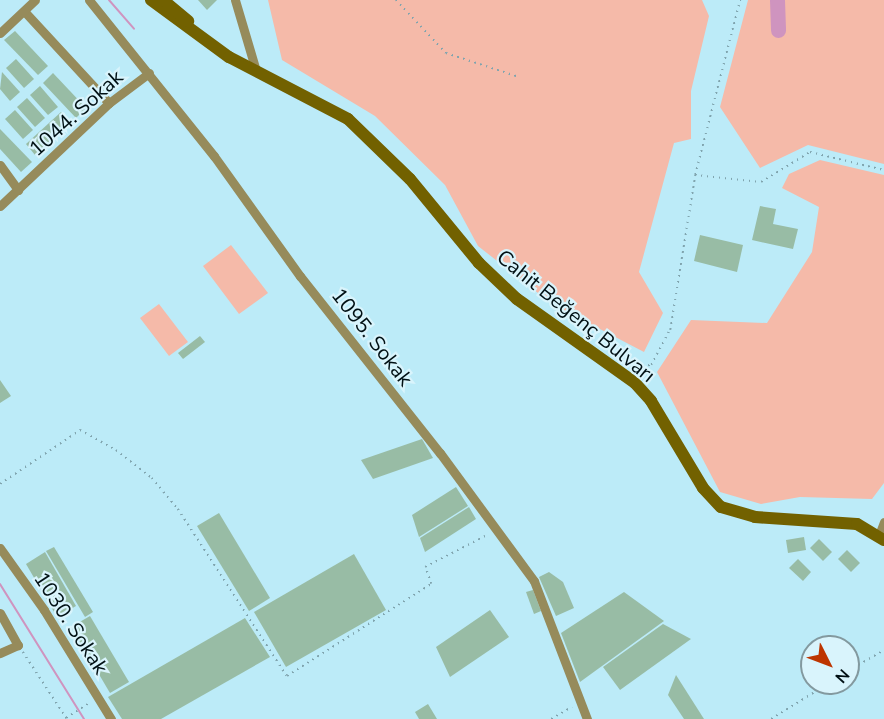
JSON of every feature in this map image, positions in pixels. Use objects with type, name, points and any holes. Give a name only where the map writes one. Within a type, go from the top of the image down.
[{"type":"main road","name":"Cahit Beğenç Bulvarı","points":[[151,0],[196,35],[256,72],[348,118],[410,179],[479,263],[517,298],[614,367],[651,401],[703,488],[721,507],[755,517],[857,525],[881,537]]},
{"type":"main road","name":"Cahit Beğenç Bulvarı","points":[[163,0],[256,72]]},
{"type":"street","points":[[0,33],[35,0]]},
{"type":"street","name":"1095. Sokak","points":[[89,0],[150,73],[534,581],[587,719]]},
{"type":"street","points":[[235,0],[256,72]]},
{"type":"street","points":[[24,10],[109,103]]},
{"type":"street","name":"1044. Sokak","points":[[0,206],[109,103],[150,73]]},
{"type":"street","points":[[0,165],[18,190]]},
{"type":"street","points":[[881,537],[884,522]]},
{"type":"street","name":"1030. Sokak","points":[[0,548],[111,719]]},
{"type":"street","points":[[0,613],[18,645],[0,653]]},
{"type":"path","points":[[396,0],[446,53],[519,76]]},
{"type":"path","points":[[614,367],[651,365],[670,330],[695,175],[740,0]]},
{"type":"path","points":[[695,175],[761,182],[810,152],[884,170]]},
{"type":"path","points":[[0,484],[80,430],[116,450],[152,478],[178,509],[287,676],[431,584],[425,567],[495,530]]},
{"type":"path","points":[[18,645],[66,718],[98,698]]},
{"type":"path","points":[[860,665],[884,650]]},
{"type":"path","points":[[771,719],[810,695]]},
{"type":"path","points":[[551,719],[580,702]]},
{"type":"shaded area","points":[[268,0],[702,0],[709,16],[691,91],[691,139],[674,143],[639,272],[663,313],[644,352],[552,304],[478,246],[445,185],[375,116],[282,60]]},
{"type":"shaded area","points":[[748,0],[884,0],[884,164],[808,145],[760,168],[720,107]]},
{"type":"shaded area","points":[[820,160],[884,175],[884,483],[872,499],[800,497],[761,504],[720,492],[657,372],[691,320],[767,323],[812,252],[819,207],[782,188],[789,174]]},
{"type":"shaded area","points":[[231,245],[268,293],[239,314],[203,266]]},
{"type":"shaded area","points":[[159,304],[188,342],[169,356],[140,318]]},
{"type":"building","points":[[198,0],[217,0],[207,10]]},
{"type":"building","points":[[15,31],[48,66],[38,75],[4,40]]},
{"type":"building","points":[[16,59],[34,79],[24,88],[6,68]]},
{"type":"building","points":[[2,72],[20,92],[10,101],[0,89]]},
{"type":"building","points":[[53,73],[86,108],[76,118],[43,83]]},
{"type":"building","points":[[40,86],[58,107],[48,115],[30,95]]},
{"type":"building","points":[[27,98],[45,118],[35,127],[17,107]]},
{"type":"building","points":[[15,110],[33,130],[23,139],[5,119]]},
{"type":"building","points":[[61,112],[71,122],[35,155],[26,144]]},
{"type":"building","points":[[0,129],[32,162],[21,172],[0,149]]},
{"type":"building","points":[[760,206],[776,209],[773,224],[798,229],[793,249],[752,240]]},
{"type":"building","points":[[700,235],[743,245],[737,272],[694,261]]},
{"type":"building","points":[[200,336],[205,342],[183,359],[178,353]]},
{"type":"building","points":[[0,380],[11,396],[0,403]]},
{"type":"building","points":[[422,439],[433,458],[373,479],[361,460]]},
{"type":"building","points":[[456,487],[468,506],[419,537],[412,515]]},
{"type":"building","points":[[469,507],[476,519],[425,552],[420,538]]},
{"type":"building","points":[[219,513],[270,598],[249,611],[197,526]]},
{"type":"building","points":[[804,537],[806,550],[788,553],[786,540]]},
{"type":"building","points":[[819,539],[832,552],[823,561],[810,548]]},
{"type":"building","points":[[54,547],[93,612],[85,617],[46,551]]},
{"type":"building","points":[[847,550],[860,563],[851,572],[838,559]]},
{"type":"building","points":[[45,552],[76,606],[57,617],[26,564]]},
{"type":"building","points":[[354,554],[386,610],[286,667],[254,612]]},
{"type":"building","points":[[798,559],[811,572],[803,581],[789,568]]},
{"type":"building","points":[[549,572],[563,582],[574,608],[556,616],[539,577]]},
{"type":"building","points":[[533,590],[541,611],[534,614],[526,592]]},
{"type":"building","points":[[624,592],[664,621],[580,682],[561,633]]},
{"type":"building","points":[[490,610],[509,637],[450,677],[436,647]]},
{"type":"building","points":[[90,616],[129,682],[110,693],[71,627]]},
{"type":"building","points":[[245,618],[270,657],[161,719],[122,719],[108,697]]},
{"type":"building","points":[[663,624],[691,639],[620,690],[603,667]]},
{"type":"building","points":[[676,675],[704,719],[684,719],[668,695]]},
{"type":"building","points":[[428,704],[437,719],[419,719],[415,712]]},
{"type":"waterway","points":[[109,0],[134,29]]},
{"type":"waterway","points":[[777,0],[778,30]]},
{"type":"waterway","points":[[0,584],[84,719]]}]
